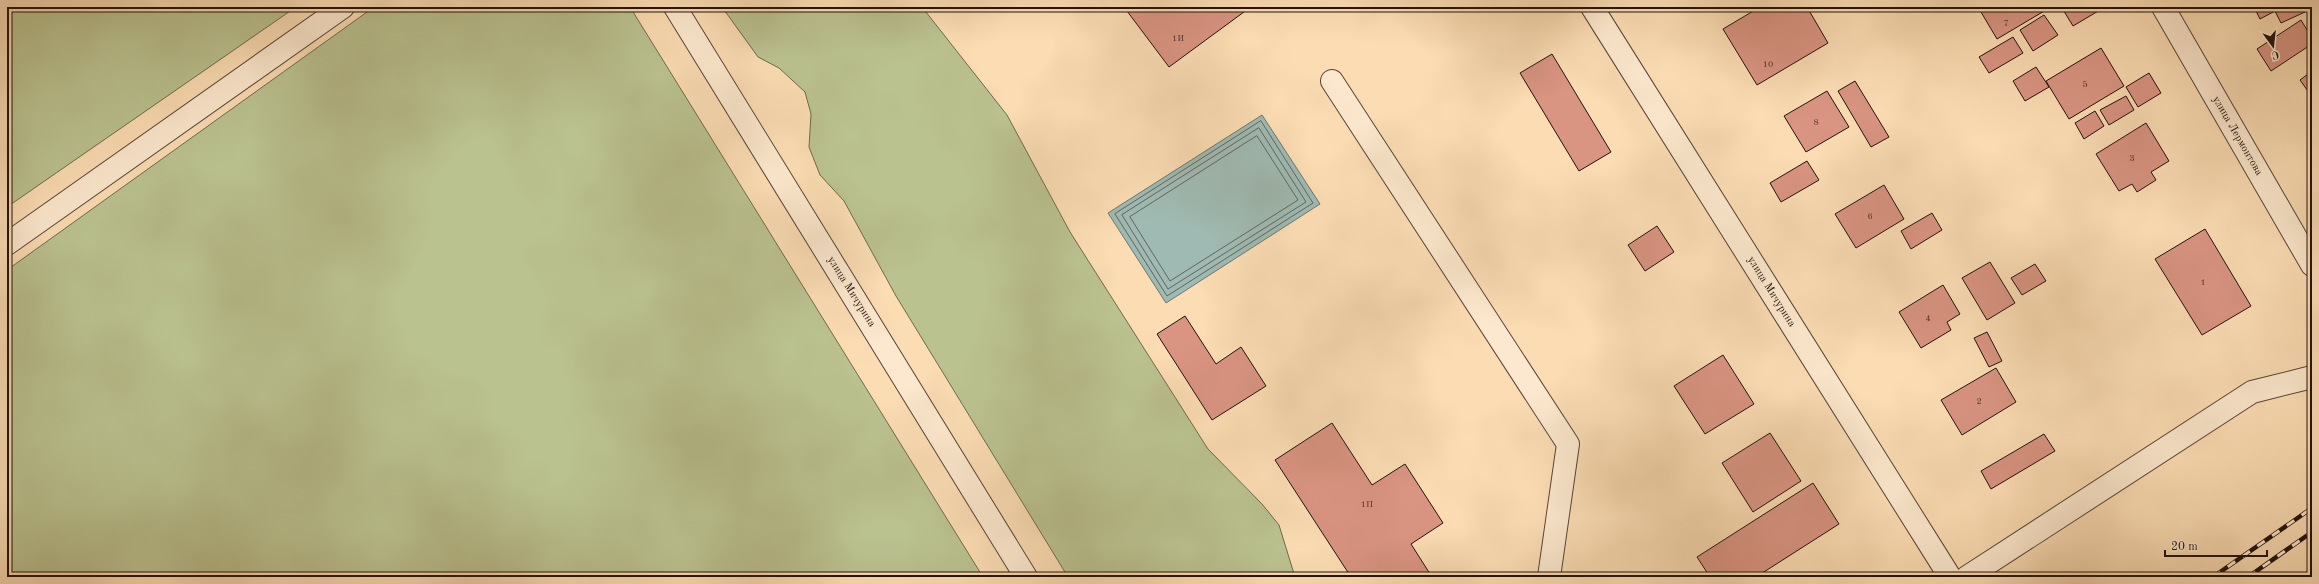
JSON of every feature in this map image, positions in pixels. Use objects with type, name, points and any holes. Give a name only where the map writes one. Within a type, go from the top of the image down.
[{"type":"street","points":[[7,244],[342,7]]},
{"type":"street","name":"улица Мичурина","points":[[675,7],[1026,577]]},
{"type":"street","name":"улица Мичурина","points":[[1592,7],[1950,577]]},
{"type":"street","name":"улица Лермонтова","points":[[2162,7],[2312,265]]},
{"type":"street","points":[[1332,81],[1568,444],[1549,577]]},
{"type":"street","points":[[1967,577],[2252,392],[2312,377]]},
{"type":"green space","points":[[7,7],[296,7],[7,207]]},
{"type":"green space","points":[[374,7],[630,7],[983,577],[7,577],[7,270]]},
{"type":"green space","points":[[722,7],[922,7],[1007,115],[1070,232],[1208,449],[1262,504],[1279,525],[1295,577],[1068,577],[896,296],[844,201],[820,175],[809,147],[811,114],[805,92],[779,68],[758,57]]},
{"type":"water","points":[[1262,115],[1320,204],[1166,303],[1108,213]]},
{"type":"building","points":[[1124,7],[1246,7],[1248,9],[1169,67]]},
{"type":"building","points":[[1760,7],[1807,7],[1828,43],[1757,85],[1723,29]]},
{"type":"building","points":[[1978,7],[2051,7],[1997,39]]},
{"type":"building","points":[[2105,7],[2073,26],[2062,8]]},
{"type":"building","points":[[2254,7],[2302,7],[2305,12],[2281,23],[2275,11],[2260,19]]},
{"type":"building","points":[[2044,15],[2058,35],[2033,51],[2020,30]]},
{"type":"building","points":[[2301,20],[2312,38],[2312,44],[2271,71],[2257,49]]},
{"type":"building","points":[[2013,37],[2023,53],[1989,73],[1979,57]]},
{"type":"building","points":[[2101,48],[2124,86],[2069,119],[2046,81]]},
{"type":"building","points":[[1552,54],[1611,152],[1579,171],[1520,73]]},
{"type":"building","points":[[2036,67],[2049,87],[2025,101],[2013,81]]},
{"type":"building","points":[[2312,71],[2312,97],[2300,80]]},
{"type":"building","points":[[2149,73],[2161,93],[2138,107],[2126,87]]},
{"type":"building","points":[[1855,81],[1889,137],[1871,147],[1838,91]]},
{"type":"building","points":[[1827,91],[1849,127],[1806,152],[1784,116]]},
{"type":"building","points":[[2126,96],[2134,110],[2109,125],[2100,110]]},
{"type":"building","points":[[2095,111],[2104,126],[2084,139],[2075,123]]},
{"type":"building","points":[[2146,123],[2169,161],[2151,172],[2156,180],[2137,192],[2132,184],[2119,191],[2096,154]]},
{"type":"building","points":[[1807,161],[1819,180],[1781,202],[1770,183]]},
{"type":"building","points":[[1884,185],[1904,219],[1856,248],[1835,214]]},
{"type":"building","points":[[1932,213],[1942,230],[1911,249],[1901,231]]},
{"type":"building","points":[[1657,226],[1674,252],[1645,271],[1628,245]]},
{"type":"building","points":[[2205,229],[2251,306],[2202,335],[2155,259]]},
{"type":"building","points":[[1990,262],[2015,303],[1987,320],[1962,278]]},
{"type":"building","points":[[2035,264],[2046,281],[2022,295],[2011,278]]},
{"type":"building","points":[[1943,285],[1960,314],[1947,322],[1951,330],[1921,348],[1899,312]]},
{"type":"building","points":[[1185,316],[1216,364],[1241,347],[1266,386],[1212,420],[1157,334]]},
{"type":"building","points":[[1987,332],[2002,361],[1989,367],[1974,338]]},
{"type":"building","points":[[1723,355],[1754,404],[1705,434],[1674,386]]},
{"type":"building","points":[[1996,368],[2016,402],[1962,435],[1941,400]]},
{"type":"building","points":[[1332,423],[1372,485],[1405,464],[1443,523],[1411,544],[1432,577],[1351,577],[1275,460]]},
{"type":"building","points":[[1770,433],[1801,481],[1753,512],[1722,463]]},
{"type":"building","points":[[2044,434],[2055,451],[1991,489],[1981,471]]},
{"type":"building","points":[[1813,483],[1839,524],[1756,577],[1710,577],[1697,557]]},
{"type":"railway","points":[[2213,577],[2312,508]]},
{"type":"railway","points":[[2248,577],[2312,532]]}]
